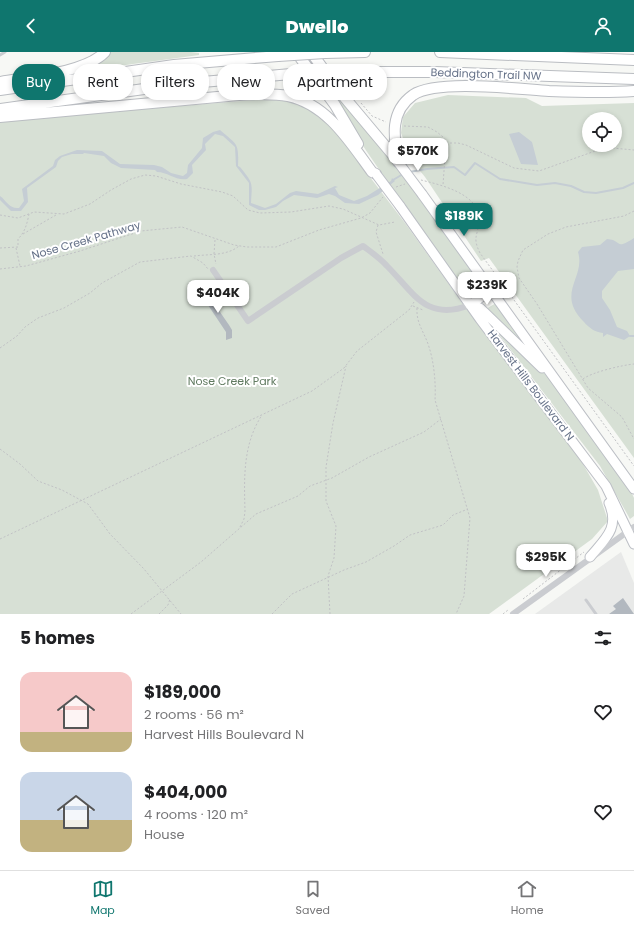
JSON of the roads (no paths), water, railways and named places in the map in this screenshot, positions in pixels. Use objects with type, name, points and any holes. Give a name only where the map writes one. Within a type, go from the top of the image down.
[{"type":"main road","points":[[0,82],[78,68],[94,60],[105,52]]},
{"type":"main road","points":[[296,52],[335,105],[375,168],[376,174]]},
{"type":"main road","points":[[311,52],[340,92],[398,162]]},
{"type":"main road","points":[[0,90],[174,65],[278,56],[365,52]]},
{"type":"main road","name":"Beddington Trail NW","points":[[440,52],[634,60]]},
{"type":"main road","name":"Beddington Trail NW","points":[[0,109],[180,84],[291,74],[339,72],[435,72],[634,79]]},
{"type":"main road","points":[[398,162],[394,135],[394,121],[405,102],[412,96],[428,88],[457,86],[591,92],[634,91]]},
{"type":"main road","points":[[0,117],[239,95],[267,94],[287,96],[305,101],[321,111],[338,128],[372,172],[376,174]]},
{"type":"main road","name":"Harvest Hills Boulevard N","points":[[398,162],[634,489]]},
{"type":"main road","name":"Harvest Hills Boulevard N","points":[[376,174],[470,305],[606,486],[632,530],[634,544]]},
{"type":"main road","points":[[470,305],[491,290]]},
{"type":"main road","points":[[470,305],[480,308],[562,388]]},
{"type":"main road","points":[[589,462],[613,511],[614,518],[611,532],[590,553]]},
{"type":"street","points":[[213,270],[248,321],[341,258],[363,246],[388,266],[416,298],[433,308],[443,312],[470,305]]},
{"type":"street","points":[[513,614],[590,553],[632,530]]},
{"type":"lane","points":[[0,56],[5,52]]},
{"type":"lane","points":[[586,600],[596,614]]},
{"type":"waterway","points":[[409,172],[454,167],[465,175],[475,163],[500,179],[537,185],[555,183],[571,186],[584,192],[596,193],[623,188],[634,183]]},
{"type":"waterway","points":[[393,180],[403,174]]},
{"type":"park label","name":"Nose Creek Park","points":[[232,381]]}]
